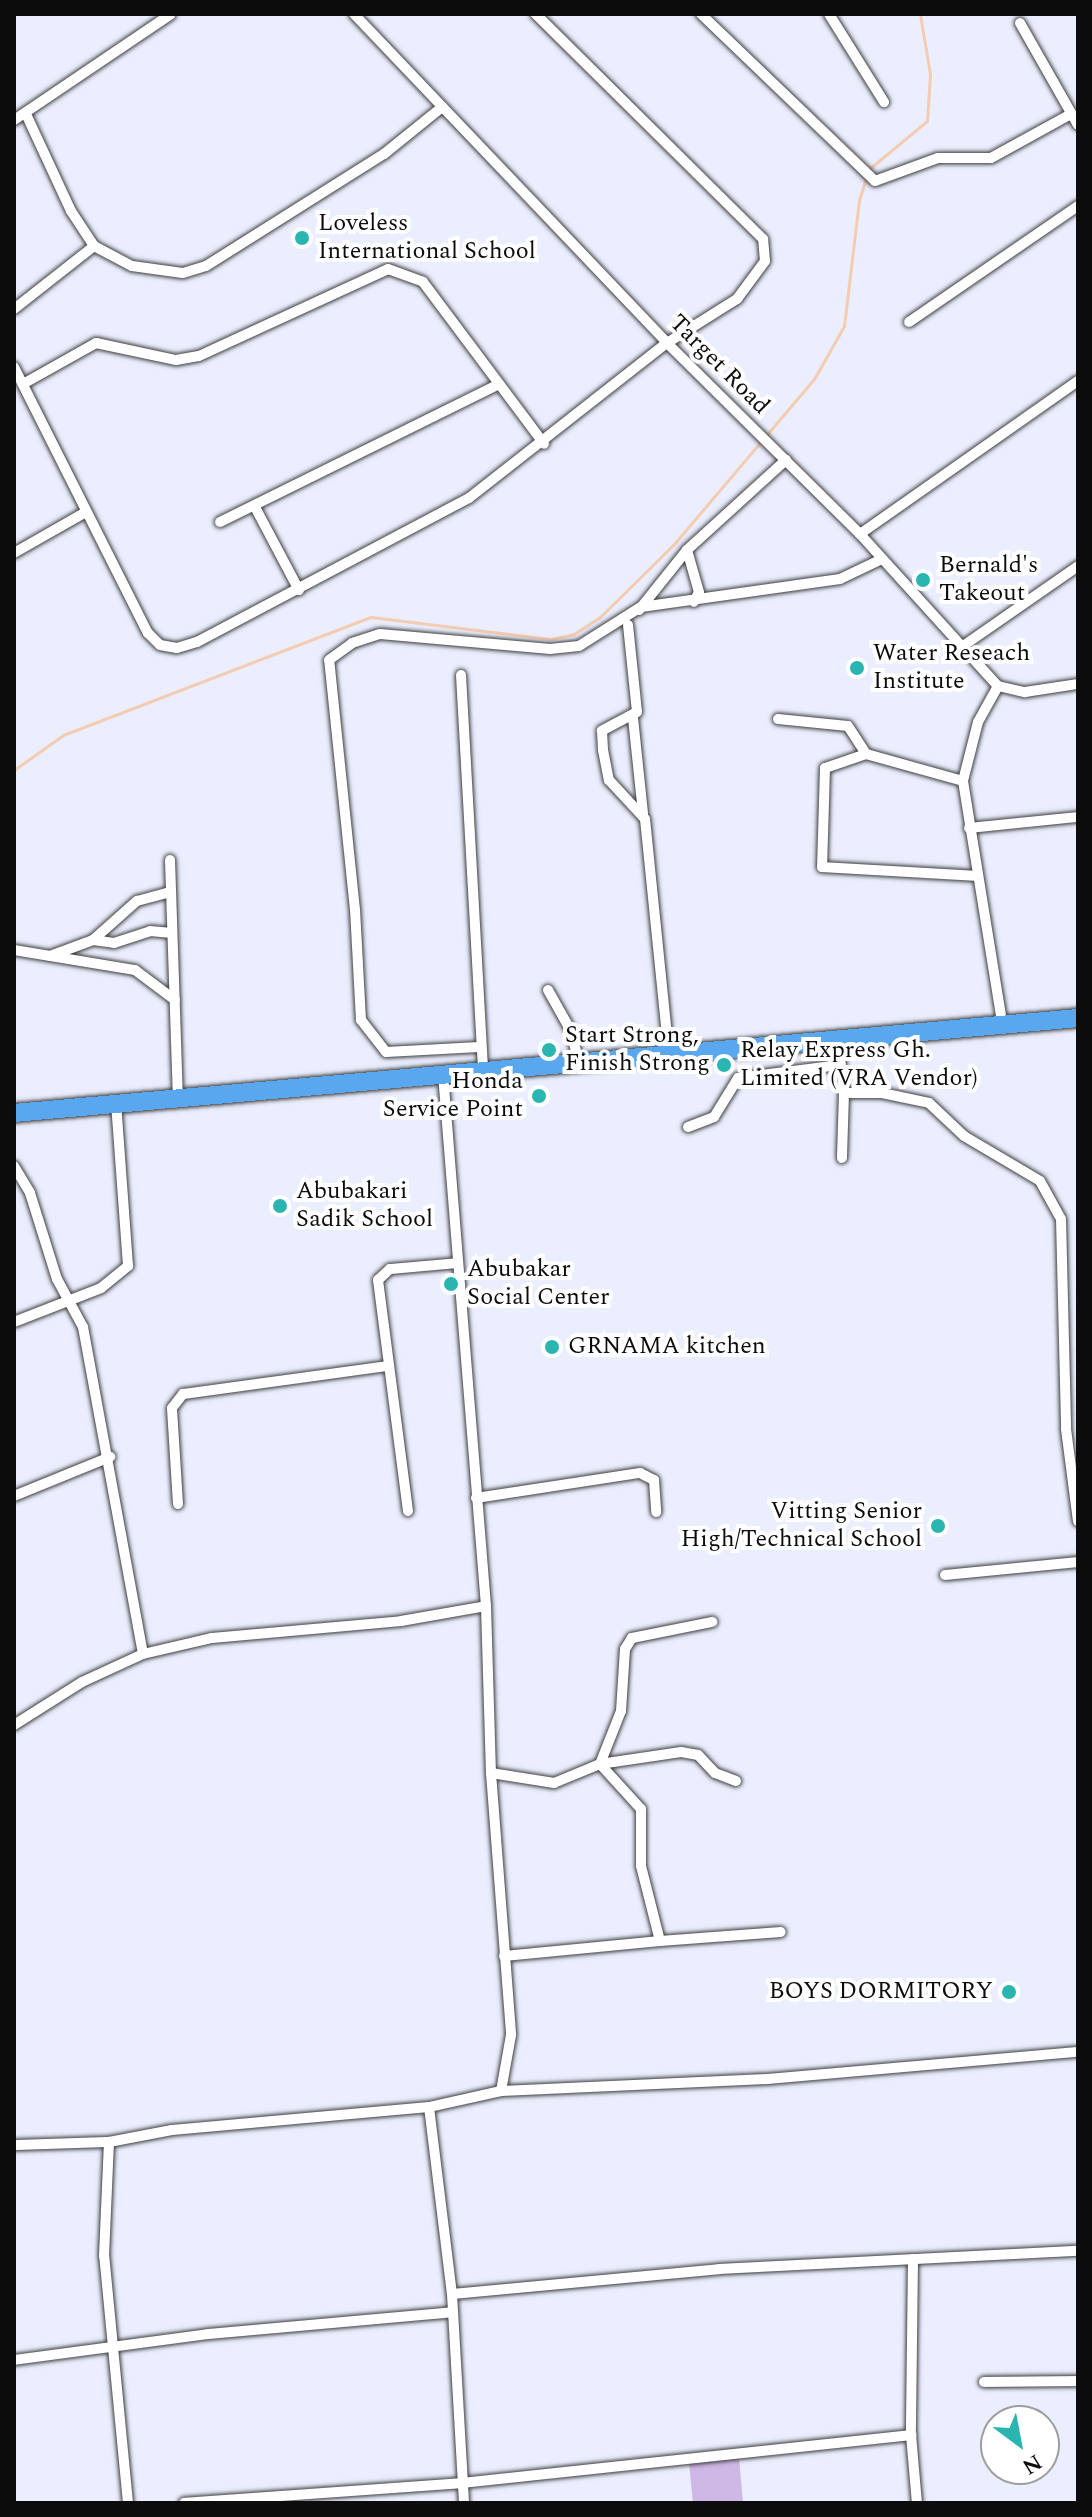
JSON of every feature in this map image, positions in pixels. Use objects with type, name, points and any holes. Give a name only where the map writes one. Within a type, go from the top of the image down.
[{"type":"highway","points":[[1041,1018],[1078,1008]]},
{"type":"highway","points":[[14,1113],[669,1057],[1002,1021],[1078,1018]]},
{"type":"street","points":[[14,120],[171,14]]},
{"type":"street","name":"Target Road","points":[[356,14],[667,343],[860,534],[998,686]]},
{"type":"street","points":[[14,367],[148,633],[160,645],[177,648],[197,642],[469,498],[544,444],[667,343],[737,299],[765,261],[767,248],[536,14]]},
{"type":"street","points":[[701,14],[875,181],[938,158],[991,158],[1076,120],[1020,23]]},
{"type":"street","points":[[829,14],[884,102]]},
{"type":"street","points":[[26,114],[71,211],[94,246],[158,273],[206,266],[384,154],[442,107]]},
{"type":"street","points":[[909,322],[1078,206]]},
{"type":"street","points":[[14,309],[94,246]]},
{"type":"street","points":[[23,384],[96,343],[176,360],[199,356],[388,269],[408,272],[423,282],[544,444]]},
{"type":"street","points":[[860,534],[1078,381]]},
{"type":"street","points":[[220,522],[499,384]]},
{"type":"street","points":[[669,1057],[643,813],[638,733],[633,718],[635,660],[626,637],[628,625],[687,550],[783,457]]},
{"type":"street","points":[[255,507],[299,590]]},
{"type":"street","points":[[14,553],[86,512]]},
{"type":"street","points":[[687,550],[699,592],[694,602]]},
{"type":"street","points":[[479,1047],[386,1052],[367,1035],[361,1020],[356,924],[329,660],[352,643],[380,634],[550,649],[579,646],[641,607],[694,602],[840,579],[882,559]]},
{"type":"street","points":[[963,646],[1078,566]]},
{"type":"street","points":[[602,629],[628,625]]},
{"type":"street","points":[[461,675],[479,1047],[483,1071]]},
{"type":"street","points":[[1002,1021],[963,781],[978,722],[998,686],[1025,692],[1078,684]]},
{"type":"street","points":[[633,718],[602,731],[604,759],[614,789],[643,813]]},
{"type":"street","points":[[778,719],[848,726],[866,754]]},
{"type":"street","points":[[963,781],[866,754],[825,768],[821,776],[822,867],[978,876]]},
{"type":"street","points":[[969,828],[1078,817]]},
{"type":"street","points":[[170,860],[178,1098]]},
{"type":"street","points":[[48,957],[93,940],[137,901],[171,892]]},
{"type":"street","points":[[93,940],[114,943],[150,931],[172,933]]},
{"type":"street","points":[[14,950],[135,970],[175,1000]]},
{"type":"street","points":[[548,990],[571,1031],[579,1063]]},
{"type":"street","points":[[838,1039],[844,1093],[842,1158]]},
{"type":"street","points":[[688,1127],[714,1117],[731,1096],[738,1078],[840,1065]]},
{"type":"street","points":[[443,1074],[486,1606],[491,1773],[511,2035],[501,2091]]},
{"type":"street","points":[[844,1093],[882,1093],[929,1103],[964,1136],[1040,1181],[1061,1219],[1066,1429],[1078,1521]]},
{"type":"street","points":[[14,1322],[101,1288],[128,1266],[130,1256],[116,1103]]},
{"type":"street","points":[[14,1166],[23,1177],[68,1300],[83,1327],[110,1457],[143,1654]]},
{"type":"street","points":[[408,1511],[387,1366],[382,1272],[458,1263]]},
{"type":"street","points":[[178,1504],[172,1408],[183,1394],[387,1366]]},
{"type":"street","points":[[14,1496],[110,1457]]},
{"type":"street","points":[[476,1498],[640,1473],[654,1480],[656,1512]]},
{"type":"street","points":[[945,1575],[1078,1562]]},
{"type":"street","points":[[14,1725],[82,1682],[143,1654],[212,1638],[401,1621],[486,1606]]},
{"type":"street","points":[[600,1764],[621,1711],[625,1649],[632,1638],[712,1622]]},
{"type":"street","points":[[491,1773],[554,1783],[600,1764],[681,1752],[698,1755],[715,1773],[736,1781]]},
{"type":"street","points":[[600,1764],[641,1809],[641,1866],[660,1941]]},
{"type":"street","points":[[504,1956],[781,1932]]},
{"type":"street","points":[[14,2145],[109,2142],[172,2130],[429,2107],[501,2091],[767,2079],[1078,2052]]},
{"type":"street","points":[[429,2107],[452,2294],[464,2503]]},
{"type":"street","points":[[109,2142],[104,2256],[110,2347],[128,2503]]},
{"type":"street","points":[[452,2294],[719,2269],[1078,2251]]},
{"type":"street","points":[[913,2259],[911,2435],[917,2503]]},
{"type":"street","points":[[14,2360],[110,2347],[453,2312]]},
{"type":"street","points":[[984,2382],[1078,2381]]},
{"type":"street","points":[[184,2503],[462,2483],[911,2435]]},
{"type":"shaded area","points":[[739,2458],[743,2503],[693,2503],[689,2463]]},
{"type":"waterway","points":[[869,169],[927,121],[930,74],[920,14]]},
{"type":"waterway","points":[[14,770],[63,735],[371,617],[551,639],[574,634],[600,617],[674,544],[814,379],[844,326],[859,200],[867,176]]},
{"type":"place","name":"Loveless International School","points":[[302,238]]},
{"type":"place","name":"Bernald's Takeout","points":[[923,580]]},
{"type":"place","name":"Water Reseach Institute","points":[[857,668]]},
{"type":"place","name":"Start Strong, Finish Strong","points":[[549,1050]]},
{"type":"place","name":"Relay Express Gh. Limited (VRA Vendor)","points":[[724,1065]]},
{"type":"place","name":"Honda Service Point","points":[[539,1096]]},
{"type":"place","name":"Abubakari Sadik School","points":[[280,1206]]},
{"type":"place","name":"Abubakar Social Center","points":[[451,1284]]},
{"type":"place","name":"GRNAMA kitchen","points":[[552,1347]]},
{"type":"place","name":"Vitting Senior High/Technical School","points":[[938,1526]]},
{"type":"place","name":"BOYS DORMITORY","points":[[1009,1992]]}]
